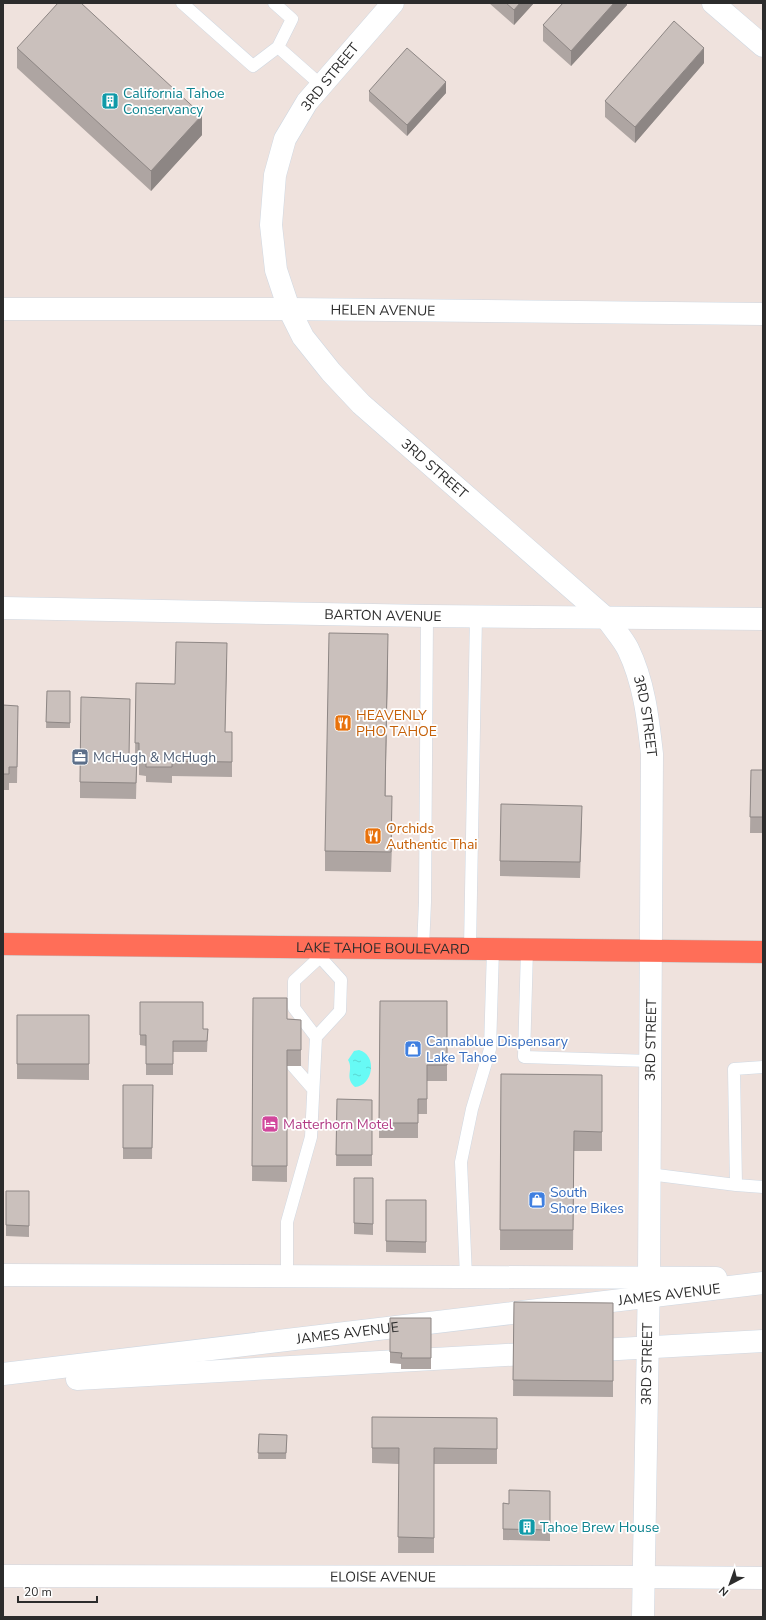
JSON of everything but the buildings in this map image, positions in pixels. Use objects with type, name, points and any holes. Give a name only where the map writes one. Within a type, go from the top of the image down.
[{"type":"highway","name":"LAKE TAHOE BOULEVARD","points":[[3,944],[319,952],[423,948],[493,948],[763,952]]},
{"type":"street","name":"3RD STREET","points":[[393,3],[321,84],[307,102],[285,139],[275,175],[271,225],[276,270],[289,309],[303,337],[331,372],[361,404],[607,619],[628,648],[641,682],[652,754],[649,1276],[642,1617]]},
{"type":"street","points":[[713,3],[763,46]]},
{"type":"street","name":"HELEN AVENUE","points":[[3,309],[289,309],[763,314]]},
{"type":"street","name":"BARTON AVENUE","points":[[3,608],[607,619],[763,619]]},
{"type":"street","name":"JAMES AVENUE","points":[[3,1275],[649,1276],[763,1279]]},
{"type":"street","name":"JAMES AVENUE","points":[[3,1373],[763,1284]]},
{"type":"street","name":"JAMES AVENUE","points":[[3,1383],[763,1341]]},
{"type":"street","name":"ELOISE AVENUE","points":[[3,1576],[643,1576],[763,1578]]},
{"type":"lane","points":[[182,3],[253,66],[278,47],[292,19],[274,3]]},
{"type":"lane","points":[[278,47],[321,84]]},
{"type":"lane","points":[[423,948],[425,894],[427,616]]},
{"type":"lane","points":[[470,948],[476,616]]},
{"type":"lane","points":[[466,1276],[461,1162],[472,1109],[490,1049],[493,948]]},
{"type":"lane","points":[[527,949],[524,1057],[650,1061]]},
{"type":"lane","points":[[287,1275],[287,1222],[311,1137],[316,1037],[340,1011],[341,980],[319,952],[294,982],[294,1028]]},
{"type":"lane","points":[[294,1008],[316,1037]]},
{"type":"lane","points":[[293,1066],[313,1089]]},
{"type":"lane","points":[[736,1185],[734,1069],[763,1067]]},
{"type":"lane","points":[[649,1174],[763,1187]]},
{"type":"lane","points":[[3,1373],[763,1274]]},
{"type":"water","points":[[359,1050],[365,1053],[369,1058],[371,1070],[366,1082],[355,1087],[350,1080],[350,1064],[348,1060],[354,1051]]},
{"type":"place","name":"California Tahoe Conservancy","points":[[110,101]]},
{"type":"place","name":"HEAVENLY PHO TAHOE","points":[[343,723]]},
{"type":"place","name":"McHugh & McHugh","points":[[80,757]]},
{"type":"place","name":"Orchids Authentic Thai","points":[[373,836]]},
{"type":"place","name":"Cannablue Dispensary Lake Tahoe","points":[[413,1049]]},
{"type":"place","name":"Matterhorn Motel","points":[[270,1124]]},
{"type":"place","name":"South Shore Bikes","points":[[537,1200]]},
{"type":"place","name":"Tahoe Brew House","points":[[527,1527]]}]
